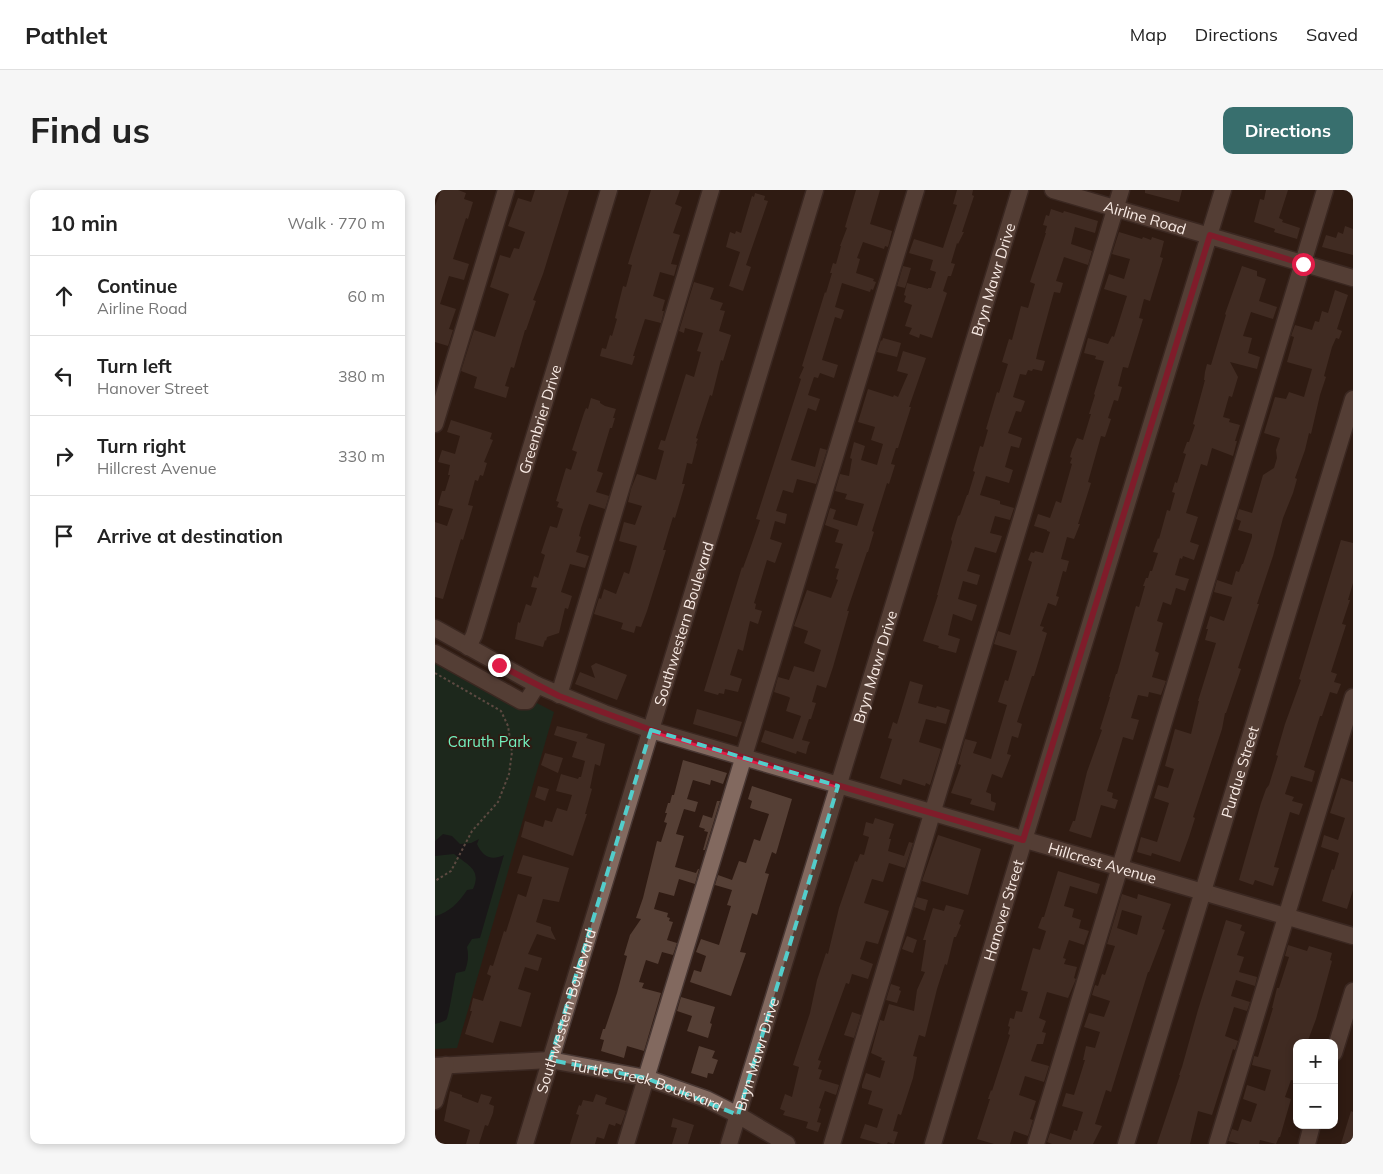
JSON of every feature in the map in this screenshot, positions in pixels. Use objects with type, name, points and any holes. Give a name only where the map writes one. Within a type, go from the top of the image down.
[{"type":"street","points":[[435,424],[506,190]]},
{"type":"street","name":"Greenbrier Drive","points":[[469,647],[609,190]]},
{"type":"street","points":[[559,696],[711,190]]},
{"type":"street","name":"Southwestern Boulevard","points":[[525,1144],[815,190]]},
{"type":"street","points":[[626,1144],[916,190]]},
{"type":"street","name":"Bryn Mawr Drive","points":[[729,1144],[1020,190]]},
{"type":"street","name":"Airline Road","points":[[1053,190],[1353,278]]},
{"type":"street","points":[[832,1144],[1121,190]]},
{"type":"street","name":"Hanover Street","points":[[933,1144],[1023,840],[1223,190]]},
{"type":"street","points":[[1036,1144],[1325,190]]},
{"type":"street","name":"Purdue Street","points":[[1126,1144],[1353,399]]},
{"type":"street","name":"Hillcrest Avenue","points":[[435,628],[559,696],[651,730],[1353,936]]},
{"type":"street","points":[[435,654],[521,701],[527,700],[537,685]]},
{"type":"street","points":[[1217,1144],[1353,697]]},
{"type":"street","points":[[1338,1040],[1353,991]]},
{"type":"street","name":"Turtle Creek Boulevard","points":[[441,1066],[550,1060],[646,1078],[706,1099],[738,1115],[787,1144]]},
{"type":"street","points":[[435,1101],[441,1066]]},
{"type":"street","points":[[1307,1144],[1312,1129]]},
{"type":"path","points":[[435,673],[501,712],[508,726],[511,741],[511,768],[503,793],[494,809],[472,831],[447,875],[435,881]]},
{"type":"highlighted area","points":[[651,730],[838,786],[738,1115],[646,1078],[550,1060]]},
{"type":"green space","name":"Caruth Park","points":[[435,650],[554,712],[457,1048],[435,1049]]},
{"type":"water","points":[[443,834],[452,836],[460,844],[471,843],[479,839],[477,844],[488,857],[495,858],[504,855],[480,938],[472,939],[467,947],[468,959],[465,971],[456,973],[446,1020],[435,1024],[435,916],[449,910],[467,890],[473,889],[476,877],[472,868],[454,854],[435,856],[435,841]]},
{"type":"building","points":[[441,190],[458,190],[466,193],[464,199],[473,202],[453,259],[469,264],[464,280],[449,276],[440,304],[456,309],[449,329],[453,330],[448,346],[435,342],[435,206]]},
{"type":"building","points":[[535,190],[569,190],[533,300],[536,301],[514,368],[511,367],[505,386],[509,387],[506,398],[474,388],[477,377],[461,371],[474,330],[495,337],[509,294],[490,287],[500,255],[510,258],[514,248],[519,249],[525,232],[508,226],[518,198],[531,202]]},
{"type":"building","points":[[651,190],[680,190],[675,204],[682,207],[673,233],[680,235],[671,264],[677,265],[674,276],[660,272],[653,296],[665,300],[661,323],[645,319],[632,365],[600,356],[602,348],[606,349],[610,335],[612,336],[623,286],[626,287],[632,265],[628,264]]},
{"type":"building","points":[[856,190],[880,190],[870,224],[892,231],[888,247],[885,246],[884,249],[863,242],[857,258],[860,259],[856,273],[874,279],[873,281],[876,282],[873,290],[871,289],[870,292],[842,283],[835,307],[844,310],[841,319],[835,317],[822,360],[838,365],[834,378],[820,373],[818,378],[814,377],[808,395],[820,399],[816,411],[808,408],[791,460],[815,467],[820,448],[827,450],[816,484],[797,479],[793,493],[783,490],[776,511],[787,514],[785,524],[775,521],[770,539],[782,543],[775,563],[767,560],[754,603],[756,604],[755,609],[762,611],[758,624],[750,621],[743,651],[738,649],[730,675],[742,679],[738,692],[725,689],[724,694],[719,693],[718,695],[704,691],[742,567],[760,520],[756,519],[801,379],[799,378],[804,367],[802,366],[826,293],[833,263],[836,264],[847,228],[845,227]]},
{"type":"building","points":[[957,190],[973,190],[972,195],[974,196],[962,232],[964,232],[957,243],[951,263],[955,264],[951,276],[948,276],[943,291],[947,293],[932,338],[920,334],[919,338],[909,334],[912,328],[905,326],[912,305],[904,302],[907,283],[928,289],[931,288],[936,272],[930,270],[933,260],[909,253],[914,239],[943,248],[957,205],[953,204]]},
{"type":"building","points":[[1145,190],[1182,190],[1179,202],[1145,193]]},
{"type":"building","points":[[1266,190],[1288,190],[1279,218],[1283,220],[1282,222],[1300,228],[1297,239],[1274,232],[1275,229],[1254,222],[1260,199],[1264,200]]},
{"type":"building","points":[[755,193],[765,196],[764,200],[768,201],[746,265],[751,267],[743,291],[729,286],[740,252],[726,247],[730,232],[735,234],[736,231],[741,233],[752,196],[754,197]]},
{"type":"building","points":[[1051,209],[1098,221],[1095,233],[1075,227],[1071,244],[1092,251],[1088,265],[1064,257],[1056,281],[1063,283],[1060,293],[1054,292],[1036,359],[1045,361],[1042,371],[1033,369],[1032,371],[1028,370],[1026,375],[1020,374],[1013,397],[1025,401],[1021,412],[1016,411],[1008,433],[1022,438],[1019,448],[1011,446],[1005,467],[1013,470],[1009,483],[986,476],[980,495],[1000,501],[1000,504],[1014,508],[1010,520],[995,516],[990,533],[1002,536],[996,553],[975,547],[967,571],[980,575],[977,585],[963,581],[958,599],[977,605],[972,621],[953,614],[948,635],[960,639],[956,653],[923,641],[938,595],[958,516],[968,495],[980,446],[983,447],[988,430],[986,429],[997,392],[999,393],[1008,364],[1002,362],[1009,339],[1012,340],[1021,306],[1028,308],[1035,284],[1030,282],[1046,233],[1047,226],[1043,225],[1046,215],[1049,216]]},
{"type":"building","points":[[1345,226],[1353,229],[1353,255],[1322,247],[1326,235],[1336,238],[1338,232],[1343,234]]},
{"type":"building","points":[[1119,232],[1142,239],[1143,237],[1151,240],[1152,237],[1164,241],[1160,257],[1163,258],[1150,301],[1144,299],[1139,318],[1143,319],[1128,368],[1123,367],[1118,386],[1122,387],[1118,401],[1114,400],[1108,418],[1111,419],[1105,437],[1101,436],[1088,482],[1091,483],[1078,524],[1080,524],[1074,539],[1067,537],[1061,559],[1069,561],[1066,572],[1063,571],[1056,596],[1059,597],[1056,606],[1048,603],[1040,626],[1044,627],[1042,631],[1047,633],[1017,722],[1022,724],[1018,738],[1012,736],[1007,754],[1011,755],[1002,778],[992,774],[986,792],[991,794],[991,801],[996,803],[994,811],[970,804],[972,799],[951,793],[961,765],[958,764],[965,739],[977,742],[973,753],[991,759],[1007,705],[998,702],[1005,680],[1008,681],[1017,651],[994,644],[998,631],[1010,635],[1032,562],[1028,560],[1031,552],[1043,553],[1050,532],[1034,526],[1038,514],[1050,518],[1056,501],[1061,503],[1072,464],[1070,463],[1072,458],[1070,457],[1072,450],[1077,438],[1083,440],[1091,414],[1089,414],[1104,361],[1095,359],[1096,356],[1084,353],[1088,338],[1108,344],[1112,336],[1114,337],[1127,296],[1104,289],[1109,274],[1124,279],[1130,259],[1112,254]]},
{"type":"building","points":[[903,266],[911,268],[905,288],[897,286]]},
{"type":"building","points":[[1242,266],[1257,271],[1257,276],[1266,279],[1259,301],[1277,307],[1273,319],[1251,312],[1243,336],[1252,338],[1248,353],[1260,357],[1257,369],[1230,362],[1238,377],[1232,397],[1229,396],[1223,417],[1230,419],[1229,422],[1240,425],[1233,456],[1212,448],[1207,466],[1201,464],[1186,513],[1198,517],[1190,542],[1199,545],[1194,560],[1183,556],[1182,559],[1180,558],[1175,575],[1189,579],[1185,591],[1176,588],[1171,605],[1163,602],[1157,621],[1163,623],[1155,651],[1159,653],[1152,677],[1166,681],[1161,695],[1149,692],[1148,697],[1138,695],[1131,718],[1139,720],[1133,740],[1123,737],[1107,791],[1113,793],[1112,798],[1118,800],[1115,809],[1101,805],[1091,838],[1069,831],[1073,821],[1075,821],[1087,772],[1102,730],[1100,729],[1136,606],[1139,607],[1145,586],[1143,586],[1150,571],[1152,571],[1158,553],[1153,552],[1159,539],[1167,510],[1170,511],[1175,493],[1172,492],[1175,482],[1177,483],[1186,454],[1183,453],[1195,425],[1193,424],[1205,380],[1207,364],[1211,365],[1225,314]]},
{"type":"building","points":[[694,282],[714,288],[710,299],[723,303],[720,310],[725,311],[719,331],[731,335],[723,361],[721,360],[712,396],[710,395],[696,438],[698,439],[692,464],[687,463],[682,484],[685,484],[663,550],[666,550],[647,611],[641,627],[636,626],[634,633],[621,629],[623,623],[594,614],[604,589],[616,594],[624,572],[629,574],[637,546],[619,541],[624,522],[635,525],[642,506],[628,502],[631,489],[637,474],[656,480],[664,451],[658,449],[661,440],[665,441],[686,374],[694,377],[701,352],[697,351],[703,333],[685,328],[684,333],[679,331]]},
{"type":"building","points":[[1335,290],[1348,295],[1337,329],[1342,331],[1339,339],[1336,338],[1332,347],[1311,434],[1309,433],[1295,478],[1297,479],[1293,493],[1283,518],[1257,604],[1259,604],[1238,668],[1241,669],[1225,713],[1222,729],[1193,817],[1195,818],[1189,837],[1180,862],[1152,853],[1151,856],[1137,852],[1141,837],[1157,842],[1169,803],[1154,798],[1158,785],[1168,788],[1174,769],[1165,766],[1175,729],[1191,734],[1198,701],[1216,643],[1205,640],[1208,629],[1206,629],[1210,616],[1224,621],[1232,597],[1214,592],[1217,580],[1232,585],[1236,571],[1239,572],[1243,564],[1252,537],[1252,534],[1238,530],[1241,521],[1236,519],[1239,509],[1252,513],[1263,475],[1274,468],[1277,458],[1276,450],[1280,438],[1264,433],[1275,397],[1286,399],[1289,392],[1304,397],[1312,369],[1287,362],[1294,337],[1291,336],[1295,325],[1312,330],[1315,321],[1319,322],[1322,311],[1328,313]]},
{"type":"building","points":[[883,338],[901,343],[897,357],[877,352]]},
{"type":"building","points":[[903,351],[926,358],[909,407],[911,407],[898,448],[896,448],[891,464],[895,465],[889,484],[887,483],[872,531],[874,532],[868,552],[847,611],[849,611],[826,688],[817,685],[812,702],[816,703],[802,740],[810,742],[806,754],[797,751],[796,754],[761,742],[765,730],[793,739],[801,716],[786,711],[789,697],[774,692],[778,677],[789,680],[794,666],[814,672],[821,650],[804,643],[808,631],[794,626],[807,590],[831,598],[838,580],[836,579],[839,569],[835,568],[843,544],[835,542],[839,530],[825,525],[830,508],[836,510],[833,519],[857,526],[864,504],[845,499],[847,494],[835,491],[840,474],[849,476],[852,459],[850,458],[854,442],[865,446],[861,460],[877,465],[883,444],[871,440],[875,427],[858,422],[868,389],[898,397],[908,374],[897,371]]},
{"type":"building","points":[[591,398],[600,401],[605,406],[616,409],[612,428],[610,428],[597,471],[603,473],[596,492],[609,496],[605,509],[589,504],[576,552],[589,556],[585,568],[570,564],[561,592],[572,596],[568,609],[565,608],[559,633],[547,637],[543,647],[515,639],[518,622],[520,623],[526,604],[531,606],[537,588],[531,587],[534,576],[538,578],[545,555],[541,553],[550,526],[557,528],[563,509],[557,507],[559,502],[556,501],[566,468],[571,470],[577,452],[572,450]]},
{"type":"building","points":[[451,420],[492,433],[490,439],[493,440],[484,462],[487,463],[483,476],[480,475],[478,481],[475,480],[468,505],[473,506],[443,599],[435,597],[435,522],[447,526],[453,509],[438,505],[450,475],[448,475],[450,465],[438,462],[442,450],[455,454],[460,436],[447,432]]},
{"type":"building","points":[[1341,540],[1353,543],[1353,583],[1348,600],[1350,600],[1342,624],[1346,625],[1331,672],[1337,674],[1334,682],[1341,684],[1337,694],[1330,692],[1322,716],[1320,716],[1304,767],[1315,771],[1312,782],[1291,776],[1285,794],[1294,797],[1292,801],[1303,804],[1299,815],[1290,812],[1274,867],[1279,868],[1273,886],[1255,880],[1253,885],[1239,880],[1261,803],[1278,756],[1276,755],[1285,724],[1301,680],[1299,679]]},
{"type":"building","points":[[596,663],[627,675],[617,700],[575,684],[580,672],[595,678],[591,666]]},
{"type":"building","points":[[910,681],[923,685],[918,703],[950,710],[946,724],[926,719],[919,742],[941,749],[930,785],[926,783],[925,786],[903,779],[901,785],[880,778],[892,739],[888,738],[893,722],[897,724]]},
{"type":"building","points":[[697,709],[742,722],[737,737],[693,724]]},
{"type":"building","points":[[557,726],[588,734],[586,738],[605,744],[600,766],[595,764],[590,788],[592,789],[585,814],[587,814],[573,856],[521,837],[525,821],[543,827],[545,820],[552,822],[557,808],[567,811],[572,795],[556,791],[561,774],[578,779],[581,777],[585,761],[572,757],[577,742],[554,735]]},
{"type":"building","points":[[545,753],[563,758],[558,773],[541,765]]},
{"type":"building","points":[[683,760],[727,773],[723,784],[711,780],[710,785],[693,780],[687,799],[698,802],[695,812],[684,809],[676,834],[684,836],[675,867],[696,873],[699,869],[695,884],[679,879],[674,896],[659,892],[654,909],[668,913],[669,921],[673,922],[667,940],[677,943],[673,955],[662,952],[658,964],[646,960],[639,982],[644,983],[642,988],[661,993],[644,1051],[627,1046],[624,1058],[601,1051],[604,1040],[600,1039],[617,993],[627,956],[624,955],[630,935],[641,919],[636,918],[657,841],[661,842],[667,823],[664,822],[667,813],[665,813],[672,795],[674,795]]},
{"type":"building","points":[[1341,778],[1353,782],[1353,890],[1347,909],[1322,901],[1339,853],[1321,847],[1324,835],[1338,840],[1345,818],[1330,813]]},
{"type":"building","points":[[538,786],[549,789],[545,801],[535,797]]},
{"type":"building","points":[[752,786],[792,799],[776,854],[772,852],[765,873],[769,874],[757,915],[752,913],[740,952],[746,953],[731,996],[690,982],[694,970],[701,972],[706,956],[696,952],[701,939],[719,945],[731,906],[727,905],[732,890],[715,885],[718,875],[732,880],[739,861],[746,863],[754,839],[760,841],[769,814],[750,808],[752,801],[748,799]]},
{"type":"building","points":[[717,801],[720,801],[705,850],[703,850],[708,832],[699,827],[703,815],[712,818]]},
{"type":"building","points":[[875,818],[894,824],[889,839],[891,839],[888,851],[904,856],[909,842],[913,843],[905,868],[889,863],[883,882],[872,879],[864,903],[889,911],[878,944],[866,941],[860,959],[873,964],[868,979],[852,974],[849,984],[846,983],[818,1060],[821,1061],[818,1069],[822,1070],[819,1079],[839,1085],[836,1095],[825,1091],[819,1108],[821,1109],[817,1122],[821,1123],[818,1132],[806,1128],[808,1122],[783,1115],[785,1111],[780,1109],[785,1094],[792,1097],[799,1067],[793,1065],[810,1013],[817,980],[826,953],[828,954],[839,908],[855,861],[857,862],[860,854],[864,855],[869,837],[863,835],[866,822],[873,824]]},
{"type":"building","points":[[938,835],[981,849],[968,895],[922,881]]},
{"type":"building","points":[[523,855],[569,868],[559,902],[543,899],[536,922],[551,927],[556,940],[537,934],[528,954],[542,958],[538,971],[525,967],[518,989],[531,993],[521,1027],[500,1021],[493,1043],[465,1034],[472,1011],[470,1011],[473,998],[483,1001],[491,976],[487,974],[490,965],[493,966],[518,894],[526,897],[532,877],[517,873]]},
{"type":"building","points":[[1058,871],[1100,884],[1097,894],[1070,886],[1064,906],[1074,909],[1072,917],[1081,920],[1079,928],[1089,931],[1084,945],[1069,940],[1063,958],[1066,959],[1064,964],[1077,967],[1074,978],[1076,979],[1068,998],[1047,992],[1039,1018],[1046,1021],[1042,1032],[1046,1033],[1043,1044],[1037,1044],[1031,1061],[1049,1066],[1044,1082],[1025,1076],[1019,1095],[1036,1101],[1030,1119],[1033,1120],[1028,1136],[1014,1131],[1010,1144],[994,1144],[977,1139],[990,1099],[988,1099],[1010,1035],[1008,1034],[1010,1027],[1008,1026],[1010,1018],[1014,1019],[1016,1011],[1022,1012],[1028,992],[1021,990],[1033,948],[1040,950],[1046,931],[1038,928],[1042,917],[1044,917]]},
{"type":"building","points":[[1122,894],[1137,899],[1138,894],[1171,904],[1162,929],[1165,930],[1148,972],[1111,1092],[1106,1090],[1095,1124],[1102,1126],[1093,1144],[1052,1144],[1047,1142],[1050,1133],[1071,1140],[1074,1130],[1077,1131],[1083,1112],[1062,1106],[1066,1093],[1074,1095],[1085,1060],[1083,1060],[1086,1046],[1095,1048],[1100,1032],[1084,1027],[1089,1013],[1104,1017],[1110,1001],[1092,995],[1095,985],[1098,986],[1102,974],[1105,975],[1115,946],[1107,944]],"holes":[[[1122,910],[1142,916],[1137,935],[1117,928]]]},
{"type":"building","points":[[917,897],[928,900],[925,911],[914,907]]},
{"type":"building","points":[[946,905],[964,910],[959,924],[961,925],[956,937],[954,937],[947,965],[945,964],[925,1037],[919,1035],[913,1056],[917,1057],[913,1078],[901,1115],[898,1114],[893,1131],[898,1132],[894,1144],[888,1142],[887,1144],[881,1144],[860,1138],[865,1124],[877,1128],[883,1109],[868,1104],[872,1091],[862,1088],[866,1073],[880,1078],[885,1061],[871,1053],[880,1020],[884,1021],[889,1004],[914,1011],[917,990],[925,972],[921,971],[926,940],[923,940],[933,908],[944,911]]},
{"type":"building","points":[[1226,920],[1242,925],[1240,930],[1245,932],[1237,955],[1244,957],[1239,972],[1257,977],[1255,986],[1236,980],[1231,996],[1250,1002],[1247,1011],[1234,1007],[1225,1036],[1238,1041],[1235,1050],[1233,1049],[1212,1115],[1198,1111],[1190,1144],[1157,1144],[1180,1075]]},
{"type":"building","points":[[907,936],[917,940],[913,953],[902,949]]},
{"type":"building","points":[[1288,945],[1307,951],[1309,946],[1332,953],[1330,960],[1332,961],[1308,1039],[1293,1039],[1293,1080],[1291,1080],[1285,1097],[1291,1099],[1280,1137],[1276,1144],[1260,1140],[1259,1144],[1240,1144],[1228,1141],[1232,1129],[1238,1131],[1242,1119],[1251,1122],[1257,1104],[1243,1099],[1247,1085],[1265,1091],[1271,1070],[1252,1065],[1254,1056],[1258,1057],[1277,988],[1279,988],[1289,957],[1285,956]]},
{"type":"building","points":[[891,984],[900,987],[899,990],[901,991],[897,1003],[886,1000]]},
{"type":"building","points":[[681,997],[715,1007],[708,1038],[687,1031],[692,1016],[677,1011]]},
{"type":"building","points":[[852,1012],[861,1015],[854,1038],[844,1035]]},
{"type":"building","points":[[699,1046],[715,1051],[712,1058],[718,1060],[713,1074],[708,1073],[707,1078],[691,1073]]},
{"type":"building","points":[[450,1091],[478,1103],[481,1094],[492,1097],[489,1104],[494,1106],[493,1113],[488,1126],[485,1125],[479,1144],[466,1144],[470,1130],[444,1121]]},
{"type":"building","points":[[596,1094],[607,1098],[605,1104],[626,1111],[621,1125],[616,1123],[615,1126],[609,1124],[604,1139],[597,1137],[595,1144],[570,1144],[579,1115],[576,1114],[579,1105],[581,1106],[583,1100],[593,1102]]},
{"type":"building","points":[[1351,1111],[1353,1112],[1353,1144],[1341,1144]]},
{"type":"building","points":[[673,1118],[694,1125],[688,1144],[672,1144],[677,1128],[671,1127]]},
{"type":"route","points":[[499,665],[559,696],[651,730],[1023,840],[1210,235],[1303,264]]}]
